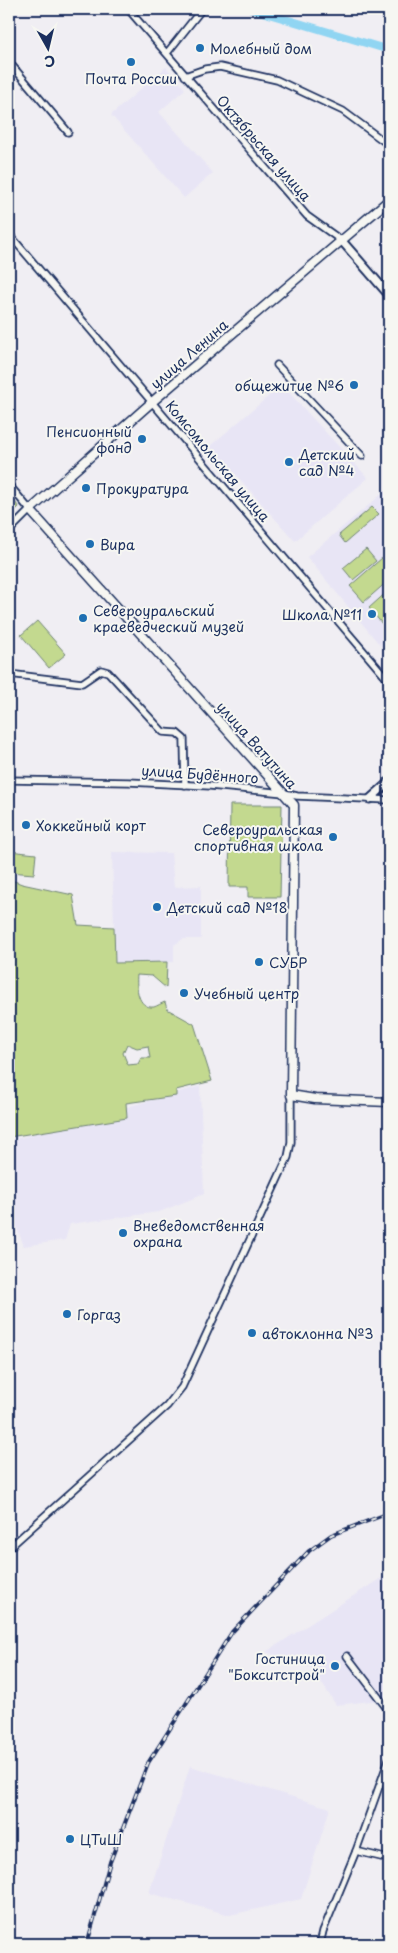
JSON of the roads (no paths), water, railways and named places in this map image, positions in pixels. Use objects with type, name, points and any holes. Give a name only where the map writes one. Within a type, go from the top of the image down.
[{"type":"main road","name":"улица Ленина","points":[[30,510],[152,402],[389,200]]},
{"type":"main road","name":"улица Ватутина","points":[[30,510],[294,805],[292,1095]]},
{"type":"main road","points":[[292,1095],[315,1099],[389,1102]]},
{"type":"street","name":"Октябрьская улица","points":[[128,9],[307,216],[342,241],[389,295]]},
{"type":"street","points":[[167,54],[202,9]]},
{"type":"street","points":[[9,62],[68,132]]},
{"type":"street","points":[[185,76],[205,69],[220,67],[276,80],[343,111],[389,145]]},
{"type":"street","name":"Комсомольская улица","points":[[9,234],[389,681]]},
{"type":"street","points":[[277,365],[362,456]]},
{"type":"street","name":"улица Ватутина","points":[[9,486],[30,510]]},
{"type":"street","name":"улица Ленина","points":[[9,531],[30,510]]},
{"type":"street","points":[[9,674],[82,683],[101,670],[108,672],[163,732],[177,732],[184,740],[185,785]]},
{"type":"street","name":"улица Будённого","points":[[9,780],[185,785],[284,793],[297,796],[389,800]]},
{"type":"street","points":[[370,799],[389,782]]},
{"type":"street","points":[[9,1548],[167,1406],[182,1387],[288,1157],[292,1142],[292,1095]]},
{"type":"street","points":[[347,1656],[389,1711]]},
{"type":"street","points":[[320,1944],[323,1931],[356,1851],[389,1759]]},
{"type":"street","points":[[356,1851],[389,1860]]},
{"type":"waterway","points":[[252,9],[389,50]]},
{"type":"railway","points":[[87,1944],[110,1862],[148,1763],[232,1632],[309,1551],[331,1535],[389,1513]]},
{"type":"place","name":"Молебный дом","points":[[200,48]]},
{"type":"place","name":"Почта России","points":[[131,62]]},
{"type":"place","name":"общежитие №6","points":[[354,385]]},
{"type":"place","name":"Пенсионный фонд","points":[[142,439]]},
{"type":"place","name":"Детский сад №4","points":[[289,462]]},
{"type":"place","name":"Прокуратура","points":[[86,488]]},
{"type":"place","name":"Вира","points":[[90,544]]},
{"type":"place","name":"Школа №11","points":[[372,614]]},
{"type":"place","name":"Североуральский краеведческий музей","points":[[83,618]]},
{"type":"place","name":"Хоккейный корт","points":[[26,825]]},
{"type":"place","name":"Североуральская спортивная школа","points":[[333,837]]},
{"type":"place","name":"Детский сад №18","points":[[157,907]]},
{"type":"place","name":"СУБР","points":[[259,962]]},
{"type":"place","name":"Учебный центр","points":[[184,993]]},
{"type":"place","name":"Вневедомственная охрана","points":[[123,1233]]},
{"type":"place","name":"Горгаз","points":[[67,1314]]},
{"type":"place","name":"автоклонна №3","points":[[252,1333]]},
{"type":"place","name":"Гостиница \"Бокситстрой\"","points":[[335,1666]]},
{"type":"place","name":"ЦТиШ","points":[[70,1839]]}]
